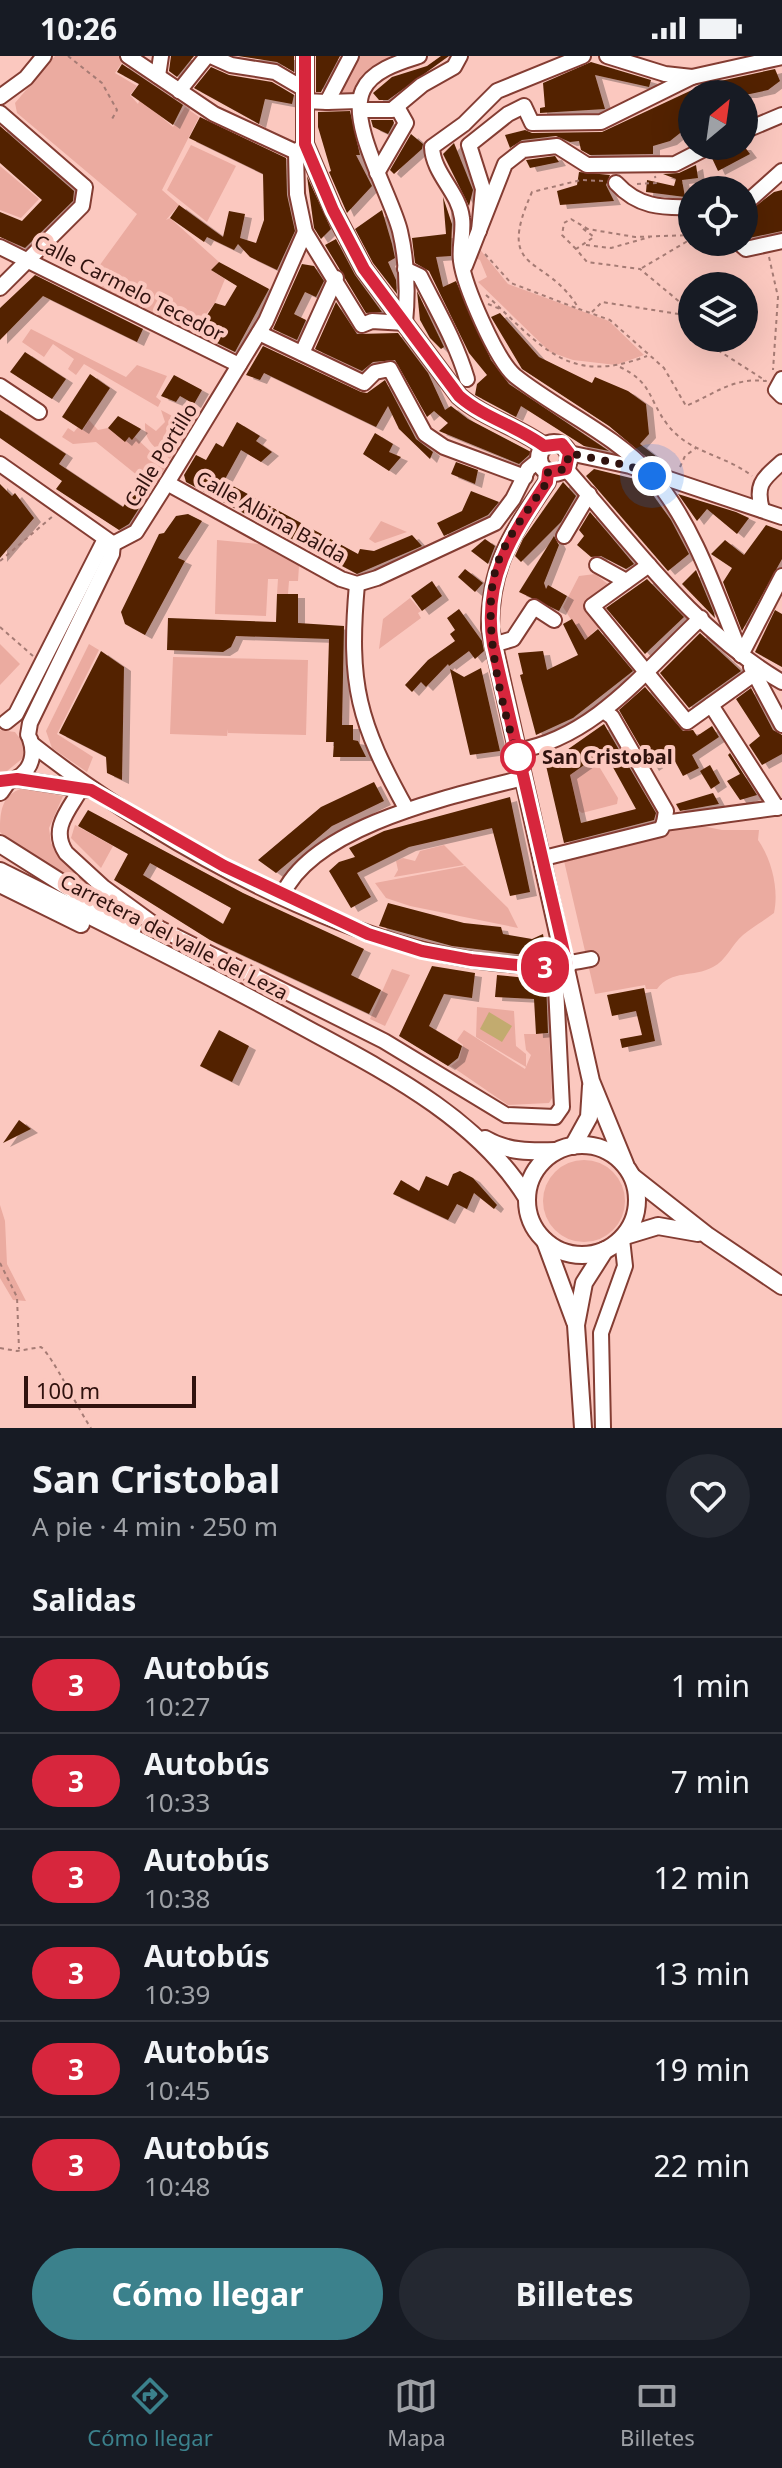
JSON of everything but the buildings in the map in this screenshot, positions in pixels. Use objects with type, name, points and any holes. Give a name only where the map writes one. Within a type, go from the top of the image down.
[{"type":"main road","points":[[305,56],[300,148],[364,269],[459,396],[473,408],[528,434],[544,459],[547,482],[509,538],[498,563],[490,595],[493,645],[544,858],[561,966],[591,1081],[628,1170],[637,1207],[623,1238]]},
{"type":"main road","points":[[562,444],[568,461],[544,459],[562,444]]},
{"type":"main road","points":[[0,844],[142,935],[222,977],[251,998]]},
{"type":"main road","name":"Carretera del valle del Leza","points":[[0,871],[251,998],[328,1041]]},
{"type":"main road","points":[[0,877],[47,900],[78,922]]},
{"type":"main road","name":"Carretera del valle del Leza","points":[[0,884],[379,1067],[458,1124],[509,1169],[527,1198]]},
{"type":"main road","points":[[576,1325],[545,1241],[529,1214],[527,1198],[536,1170],[565,1148],[589,1117],[591,1081]]},
{"type":"main road","name":"Carretera del valle del Leza","points":[[458,1124],[498,1147],[530,1152],[565,1148]]},
{"type":"main road","points":[[565,1148],[601,1148],[708,1236],[782,1286]]},
{"type":"main road","points":[[583,1428],[576,1325],[584,1283],[605,1250],[623,1238],[658,1226],[708,1236]]},
{"type":"main road","points":[[545,1241],[574,1255],[605,1250]]},
{"type":"street","points":[[0,97],[26,78],[44,56]]},
{"type":"street","points":[[128,56],[214,114],[300,148],[297,194],[305,232],[362,325],[372,321],[405,323],[407,300],[401,270],[400,230],[377,173],[360,105],[363,88],[379,72],[410,57]]},
{"type":"street","points":[[158,76],[161,56]]},
{"type":"street","points":[[179,91],[209,56],[231,65],[275,72],[304,95],[327,102],[392,110],[422,85],[454,67],[460,56]]},
{"type":"street","points":[[327,102],[351,56]]},
{"type":"street","points":[[583,56],[497,91],[464,124],[432,147],[433,160],[462,218],[464,270],[482,322],[511,373],[587,422],[652,476],[675,509],[748,664],[782,725]]},
{"type":"street","points":[[607,56],[665,74],[692,77]]},
{"type":"street","points":[[477,235],[483,189],[469,145],[508,114],[524,106],[532,123],[601,122],[637,101],[692,77],[782,57]]},
{"type":"street","points":[[377,173],[406,123],[397,107]]},
{"type":"street","points":[[0,113],[85,187],[87,195],[82,206],[0,288]]},
{"type":"street","points":[[758,125],[782,115]]},
{"type":"street","points":[[464,270],[505,164],[523,150],[557,146],[587,165],[675,164],[683,160]]},
{"type":"street","points":[[758,192],[782,171]]},
{"type":"street","points":[[616,183],[628,196],[642,202],[667,209],[678,208]]},
{"type":"street","name":"Calle Portillo","points":[[3,722],[16,714],[109,541],[136,532],[167,483],[259,333],[305,232]]},
{"type":"street","points":[[758,247],[782,241]]},
{"type":"street","name":"Calle Carmelo Tecedor","points":[[0,247],[239,365]]},
{"type":"street","points":[[401,270],[420,276],[432,304],[456,342],[467,379]]},
{"type":"street","points":[[302,353],[336,278]]},
{"type":"street","points":[[259,333],[364,383],[375,372],[390,369],[425,434],[444,447],[525,477]]},
{"type":"street","points":[[0,386],[39,412]]},
{"type":"street","points":[[407,810],[373,746],[357,693],[352,635],[357,584],[377,578],[495,523],[525,477],[544,459]]},
{"type":"street","points":[[568,461],[630,466],[652,476],[782,517]]},
{"type":"street","points":[[568,461],[589,494],[649,565],[748,664],[782,682]]},
{"type":"street","points":[[762,510],[757,494],[759,483],[782,462]]},
{"type":"street","points":[[0,464],[109,541],[112,554],[30,723],[31,764],[6,784]]},
{"type":"street","name":"Calle Albina Balda","points":[[167,483],[341,579],[357,584]]},
{"type":"street","points":[[564,536],[589,494]]},
{"type":"street","points":[[597,565],[626,581]]},
{"type":"street","points":[[649,565],[592,606],[687,722],[711,705],[748,664],[782,576]]},
{"type":"street","points":[[493,645],[513,639],[534,607],[554,620]]},
{"type":"street","points":[[516,751],[557,741],[605,712],[701,618]]},
{"type":"street","points":[[664,823],[780,807],[711,705]]},
{"type":"street","points":[[544,858],[661,829],[664,823],[666,811],[612,717],[605,712]]},
{"type":"street","points":[[3,722],[30,739],[86,790],[282,896],[368,934],[422,951],[471,960],[561,966],[591,959]]},
{"type":"street","points":[[282,896],[301,868],[329,847],[407,810],[523,778]]},
{"type":"street","points":[[6,784],[59,784],[86,790]]},
{"type":"street","points":[[59,784],[70,798],[69,809]]},
{"type":"street","points":[[86,790],[69,809],[58,829],[59,843],[66,853],[128,907],[159,928],[384,1041],[506,1115],[555,1117],[562,1107],[561,966]]},
{"type":"street","points":[[603,1428],[601,1333],[625,1266],[623,1238]]},
{"type":"path","points":[[68,56],[110,94],[117,110],[112,119]]},
{"type":"path","points":[[579,309],[568,289],[540,271],[524,255],[516,234],[519,219],[532,192],[581,180],[656,183],[652,164]]},
{"type":"path","points":[[589,230],[577,221],[564,223],[562,235],[587,262],[640,269],[678,301]]},
{"type":"path","points":[[576,249],[594,237],[582,228],[652,236],[678,235]]},
{"type":"path","points":[[477,235],[511,283],[610,320],[664,368],[686,406],[728,383],[745,378],[766,381],[721,352]]},
{"type":"path","points":[[585,244],[611,248],[652,236]]},
{"type":"path","points":[[766,245],[778,297],[772,377],[780,388]]},
{"type":"path","points":[[640,269],[678,247]]},
{"type":"path","points":[[484,293],[551,355],[573,362],[619,367],[635,374],[647,386],[666,423],[697,448],[745,470],[759,483]]},
{"type":"path","points":[[591,313],[602,302],[678,315]]},
{"type":"path","points":[[619,367],[647,356]]},
{"type":"path","points":[[673,482],[685,456],[697,448]]},
{"type":"path","points":[[0,561],[56,512]]},
{"type":"path","points":[[0,627],[34,657]]},
{"type":"path","points":[[0,1263],[17,1297],[19,1350]]},
{"type":"path","points":[[0,1348],[19,1350],[41,1347],[49,1352],[66,1390],[91,1428]]},
{"type":"shaded area","points":[[55,56],[122,56],[125,58],[115,73],[137,86],[130,95],[138,104],[140,99],[173,127],[185,107],[199,117],[162,190],[179,205],[166,220],[170,218],[219,262],[211,270],[225,279],[215,303],[190,334],[86,284],[137,214],[17,113],[15,103]]},
{"type":"shaded area","points":[[357,56],[395,56],[357,98],[333,98]]},
{"type":"shaded area","points":[[191,145],[236,166],[207,222],[167,190]]},
{"type":"shaded area","points":[[0,166],[39,199],[21,218],[0,210]]},
{"type":"shaded area","points":[[478,247],[508,284],[609,321],[644,355],[616,365],[573,360],[550,352],[478,282],[487,277],[480,260],[475,258]]},
{"type":"shaded area","points":[[31,329],[126,377],[137,365],[167,376],[156,397],[161,401],[158,407],[84,364],[76,375],[68,369],[74,359],[53,344],[44,357],[22,342]]},
{"type":"shaded area","points":[[161,410],[191,426],[170,459],[152,444],[145,430],[145,423],[156,431],[165,422]]},
{"type":"shaded area","points":[[89,420],[98,430],[108,428],[132,439],[135,437],[166,466],[153,488],[96,442],[73,444],[62,437],[68,428],[74,432],[78,427],[83,430]]},
{"type":"shaded area","points":[[381,521],[407,532],[375,543],[369,539]]},
{"type":"shaded area","points":[[217,540],[259,544],[299,566],[298,581],[289,581],[288,594],[277,594],[278,579],[268,579],[266,616],[215,614]]},
{"type":"shaded area","points":[[595,574],[613,588],[588,606],[601,626],[591,634],[595,639],[588,646],[563,607],[579,576]]},
{"type":"shaded area","points":[[410,598],[421,611],[418,613],[421,618],[379,649],[383,619]]},
{"type":"shaded area","points":[[0,644],[20,664],[0,685]]},
{"type":"shaded area","points":[[89,644],[99,650],[57,734],[93,757],[87,772],[52,748],[46,731]]},
{"type":"shaded area","points":[[173,657],[308,660],[306,735],[228,733],[228,729],[227,736],[170,734]]},
{"type":"shaded area","points":[[0,730],[15,732],[24,744],[23,758],[7,771],[0,771]]},
{"type":"shaded area","points":[[594,758],[618,798],[617,804],[582,813],[578,810],[570,775]]},
{"type":"shaded area","points":[[23,788],[63,796],[49,828],[51,843],[97,894],[12,845],[0,832],[1,811],[6,800]]},
{"type":"shaded area","points":[[692,824],[722,830],[759,830],[758,840],[773,875],[776,895],[774,913],[743,935],[722,961],[713,967],[676,976],[657,989],[646,989],[645,985],[595,994],[564,861]]},
{"type":"shaded area","points":[[75,825],[113,846],[101,868],[71,838]]},
{"type":"shaded area","points":[[444,845],[464,865],[394,877],[398,870],[396,861],[403,858],[415,861],[420,851]]},
{"type":"shaded area","points":[[465,866],[508,908],[518,928],[410,906],[386,898],[375,883]]},
{"type":"shaded area","points":[[392,969],[410,975],[385,1026],[370,1019]]},
{"type":"shaded area","points":[[477,1007],[514,1011],[516,1046],[526,1054],[526,1067],[476,1037]]},
{"type":"shaded area","points":[[489,1012],[512,1026],[502,1042],[480,1029]]},
{"type":"shaded area","points":[[464,1030],[525,1069],[531,1055],[526,1050],[524,1034],[549,1034],[552,1098],[549,1103],[508,1105],[451,1066],[459,1060],[463,1045],[457,1040]]},
{"type":"shaded area","points":[[584,1160],[600,1163],[613,1172],[622,1185],[625,1201],[622,1217],[613,1230],[600,1239],[584,1242],[568,1239],[555,1230],[546,1217],[543,1201],[546,1185],[555,1172],[568,1163]]},
{"type":"shaded area","points":[[0,1205],[5,1221],[7,1264],[26,1301],[13,1300],[0,1278]]},
{"type":"bus line","name":"3","points":[[0,781],[17,779],[91,790],[224,866],[368,934],[422,951],[471,960],[536,967],[567,965],[493,645],[490,595],[498,563],[509,538],[547,482],[548,472],[555,474],[566,469],[569,453],[556,442],[544,446],[528,434],[473,408],[459,396],[364,269],[333,210],[305,144],[305,56]]},
{"type":"place","name":"San Cristobal","points":[[518,757]]},
{"type":"route","points":[[518,757],[490,628],[490,595],[498,563],[509,538],[547,482],[548,472],[555,474],[566,469],[569,453],[630,466],[652,476]]}]
